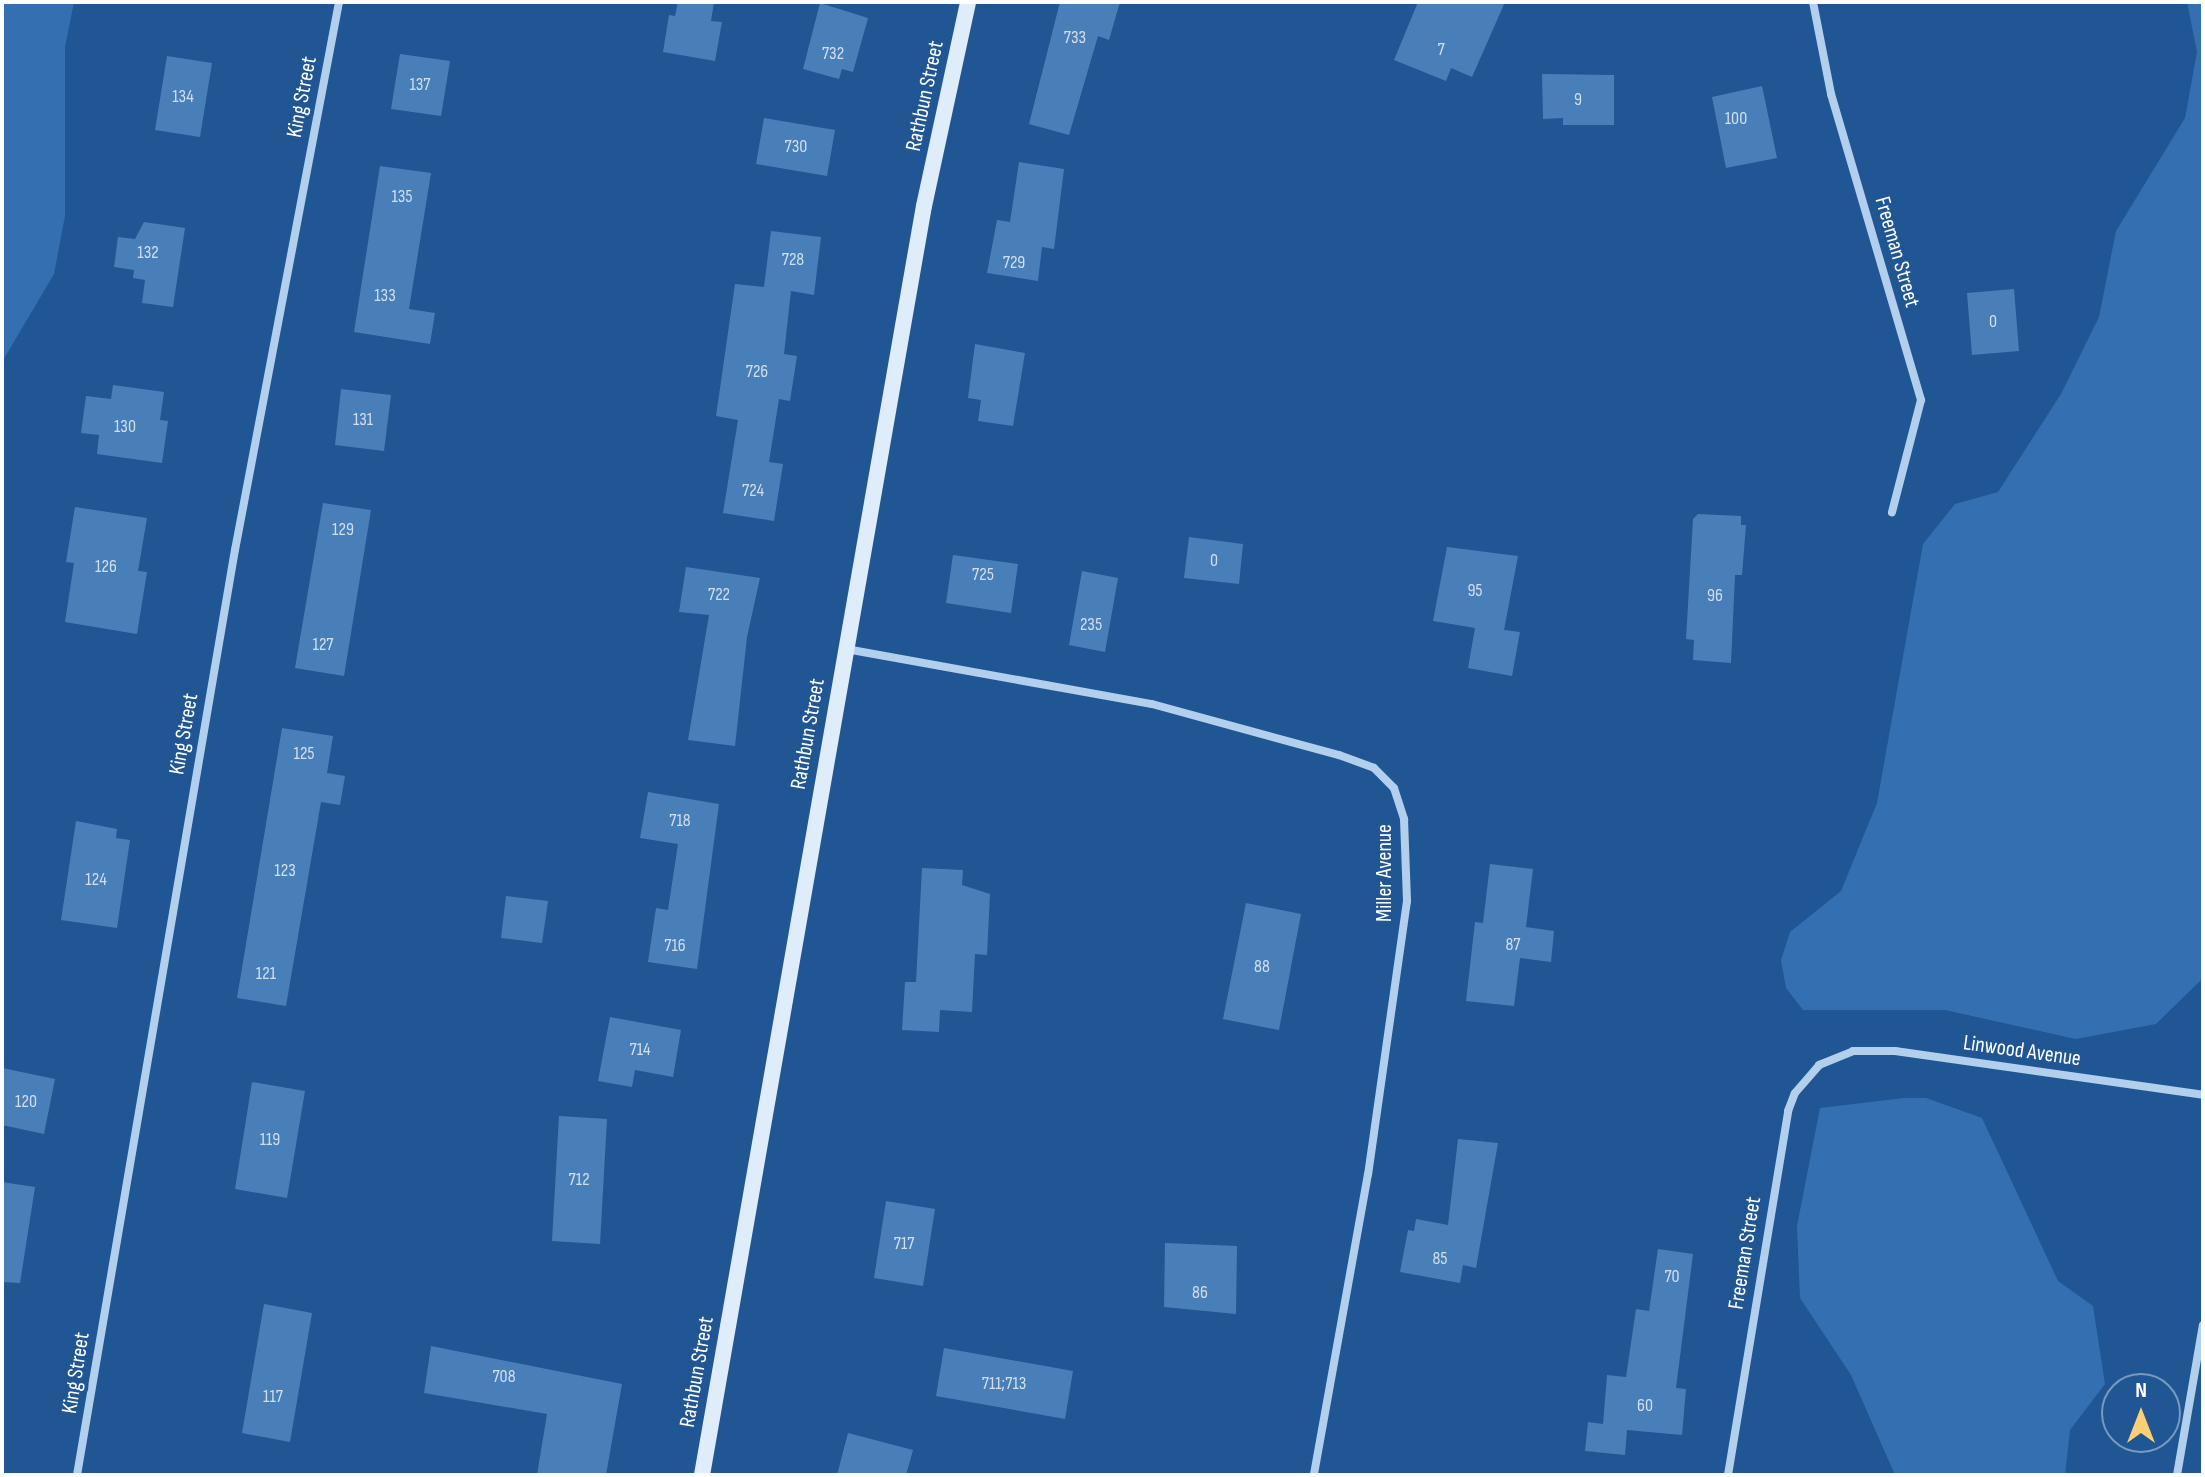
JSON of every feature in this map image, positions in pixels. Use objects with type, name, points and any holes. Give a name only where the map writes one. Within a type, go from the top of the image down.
[{"type":"street","name":"King Street","points":[[77,1475],[235,550],[339,2]]},
{"type":"street","name":"Rathbun Street","points":[[702,1475],[924,206],[968,2]]},
{"type":"street","name":"Freeman Street","points":[[1813,2],[1831,94],[1921,400],[1892,512]]},
{"type":"street","name":"Miller Avenue","points":[[846,649],[1152,704],[1339,755],[1374,768],[1394,788],[1404,819],[1405,917],[1368,1174],[1314,1475]]},
{"type":"street","name":"Linwood Avenue","points":[[1836,1056],[1895,1051],[2203,1095]]},
{"type":"street","name":"Freeman Street","points":[[1728,1475],[1788,1111],[1806,1077],[1836,1056]]},
{"type":"street","points":[[2177,1475],[2203,1325]]},
{"type":"shaded area","points":[[2,2],[74,2],[65,47],[65,216],[54,274],[2,362]]},
{"type":"shaded area","points":[[2187,2],[2203,2],[2203,978],[2156,1024],[2076,1039],[1945,1010],[1803,1010],[1786,988],[1781,960],[1790,932],[1841,891],[1877,803],[1923,544],[1955,504],[1998,492],[2061,394],[2099,317],[2116,231],[2185,118],[2197,52]]},
{"type":"shaded area","points":[[1926,1098],[1982,1118],[2058,1281],[2093,1306],[2103,1373],[2101,1389],[2070,1430],[2065,1475],[1895,1475],[1851,1375],[1800,1298],[1797,1226],[1820,1108]]},
{"type":"building","points":[[678,2],[714,2],[711,21],[722,22],[715,61],[663,52],[669,15],[675,16]]},
{"type":"building","points":[[1060,2],[1120,2],[1109,40],[1098,36],[1069,135],[1029,124]]},
{"type":"building","points":[[1418,2],[1505,2],[1472,77],[1451,68],[1446,81],[1394,60]]},
{"type":"building","points":[[820,3],[868,18],[853,72],[842,69],[839,79],[803,69]]},
{"type":"building","points":[[400,54],[450,61],[441,116],[391,109]]},
{"type":"building","points":[[167,56],[212,63],[200,137],[155,130]]},
{"type":"building","points":[[1542,74],[1614,75],[1614,125],[1563,125],[1563,118],[1543,119]]},
{"type":"building","points":[[1762,86],[1777,158],[1726,168],[1712,97]]},
{"type":"building","points":[[764,118],[835,130],[827,176],[756,164]]},
{"type":"building","points":[[1019,162],[1064,169],[1054,249],[1042,247],[1038,281],[987,273],[997,220],[1010,222]]},
{"type":"building","points":[[380,166],[431,173],[409,309],[435,313],[430,344],[354,332]]},
{"type":"building","points":[[144,222],[185,228],[173,307],[142,303],[145,280],[133,278],[134,270],[114,267],[118,237],[135,239]]},
{"type":"building","points":[[771,231],[821,237],[814,295],[791,291],[784,354],[797,356],[790,401],[779,399],[769,462],[783,464],[774,521],[723,513],[738,420],[716,416],[735,284],[764,287]]},
{"type":"building","points":[[2014,289],[2019,351],[1972,355],[1967,293]]},
{"type":"building","points":[[975,344],[1025,353],[1013,426],[978,421],[981,400],[968,398]]},
{"type":"building","points":[[113,385],[164,392],[160,420],[168,421],[162,463],[97,454],[99,435],[81,433],[86,396],[111,399]]},
{"type":"building","points":[[341,389],[391,395],[384,451],[335,445]]},
{"type":"building","points":[[323,503],[371,510],[344,676],[295,668]]},
{"type":"building","points":[[75,507],[147,518],[138,571],[147,572],[137,634],[65,622],[74,563],[66,562]]},
{"type":"building","points":[[1698,514],[1741,516],[1741,525],[1746,525],[1742,575],[1735,575],[1731,663],[1693,660],[1694,640],[1686,639],[1693,519]]},
{"type":"building","points":[[1189,537],[1243,544],[1239,584],[1184,578]]},
{"type":"building","points":[[1447,547],[1518,556],[1504,630],[1520,632],[1512,676],[1468,668],[1475,628],[1433,621]]},
{"type":"building","points":[[953,555],[1018,564],[1011,613],[946,603]]},
{"type":"building","points":[[686,567],[760,578],[747,637],[735,746],[688,740],[709,615],[679,612]]},
{"type":"building","points":[[1082,571],[1118,578],[1105,652],[1069,645]]},
{"type":"building","points":[[282,728],[333,736],[327,773],[345,776],[340,805],[321,802],[286,1006],[237,998]]},
{"type":"building","points":[[648,792],[719,804],[697,969],[648,962],[656,908],[668,910],[678,844],[640,838]]},
{"type":"building","points":[[76,821],[117,829],[116,838],[130,840],[117,928],[61,920]]},
{"type":"building","points":[[1490,864],[1533,869],[1526,927],[1554,931],[1551,962],[1520,958],[1514,1006],[1466,1001],[1475,922],[1483,923]]},
{"type":"building","points":[[922,868],[963,870],[962,885],[990,894],[987,955],[975,954],[972,1012],[940,1010],[939,1032],[902,1030],[905,982],[916,982]]},
{"type":"building","points":[[506,896],[548,901],[542,943],[501,938]]},
{"type":"building","points":[[1246,903],[1301,914],[1279,1030],[1223,1019]]},
{"type":"building","points":[[610,1017],[681,1030],[673,1077],[635,1070],[632,1087],[598,1081]]},
{"type":"building","points":[[2,1068],[55,1079],[44,1134],[2,1125]]},
{"type":"building","points":[[252,1082],[305,1091],[287,1198],[235,1189]]},
{"type":"building","points":[[559,1116],[607,1119],[600,1244],[552,1241]]},
{"type":"building","points":[[1458,1139],[1498,1143],[1476,1268],[1463,1265],[1460,1283],[1400,1272],[1408,1230],[1414,1231],[1416,1219],[1448,1225]]},
{"type":"building","points":[[2,1182],[35,1187],[20,1283],[2,1282]]},
{"type":"building","points":[[886,1201],[935,1209],[923,1286],[874,1278]]},
{"type":"building","points":[[1165,1243],[1237,1246],[1236,1314],[1164,1307]]},
{"type":"building","points":[[1658,1249],[1693,1254],[1676,1388],[1686,1389],[1682,1435],[1627,1430],[1625,1455],[1585,1451],[1588,1422],[1603,1424],[1607,1375],[1626,1377],[1636,1309],[1649,1311]]},
{"type":"building","points":[[264,1304],[312,1313],[290,1442],[242,1433]]},
{"type":"building","points":[[431,1346],[622,1384],[606,1475],[537,1475],[547,1414],[424,1393]]},
{"type":"building","points":[[944,1348],[1073,1371],[1065,1419],[936,1396]]},
{"type":"building","points":[[848,1433],[913,1450],[906,1475],[837,1475]]}]
